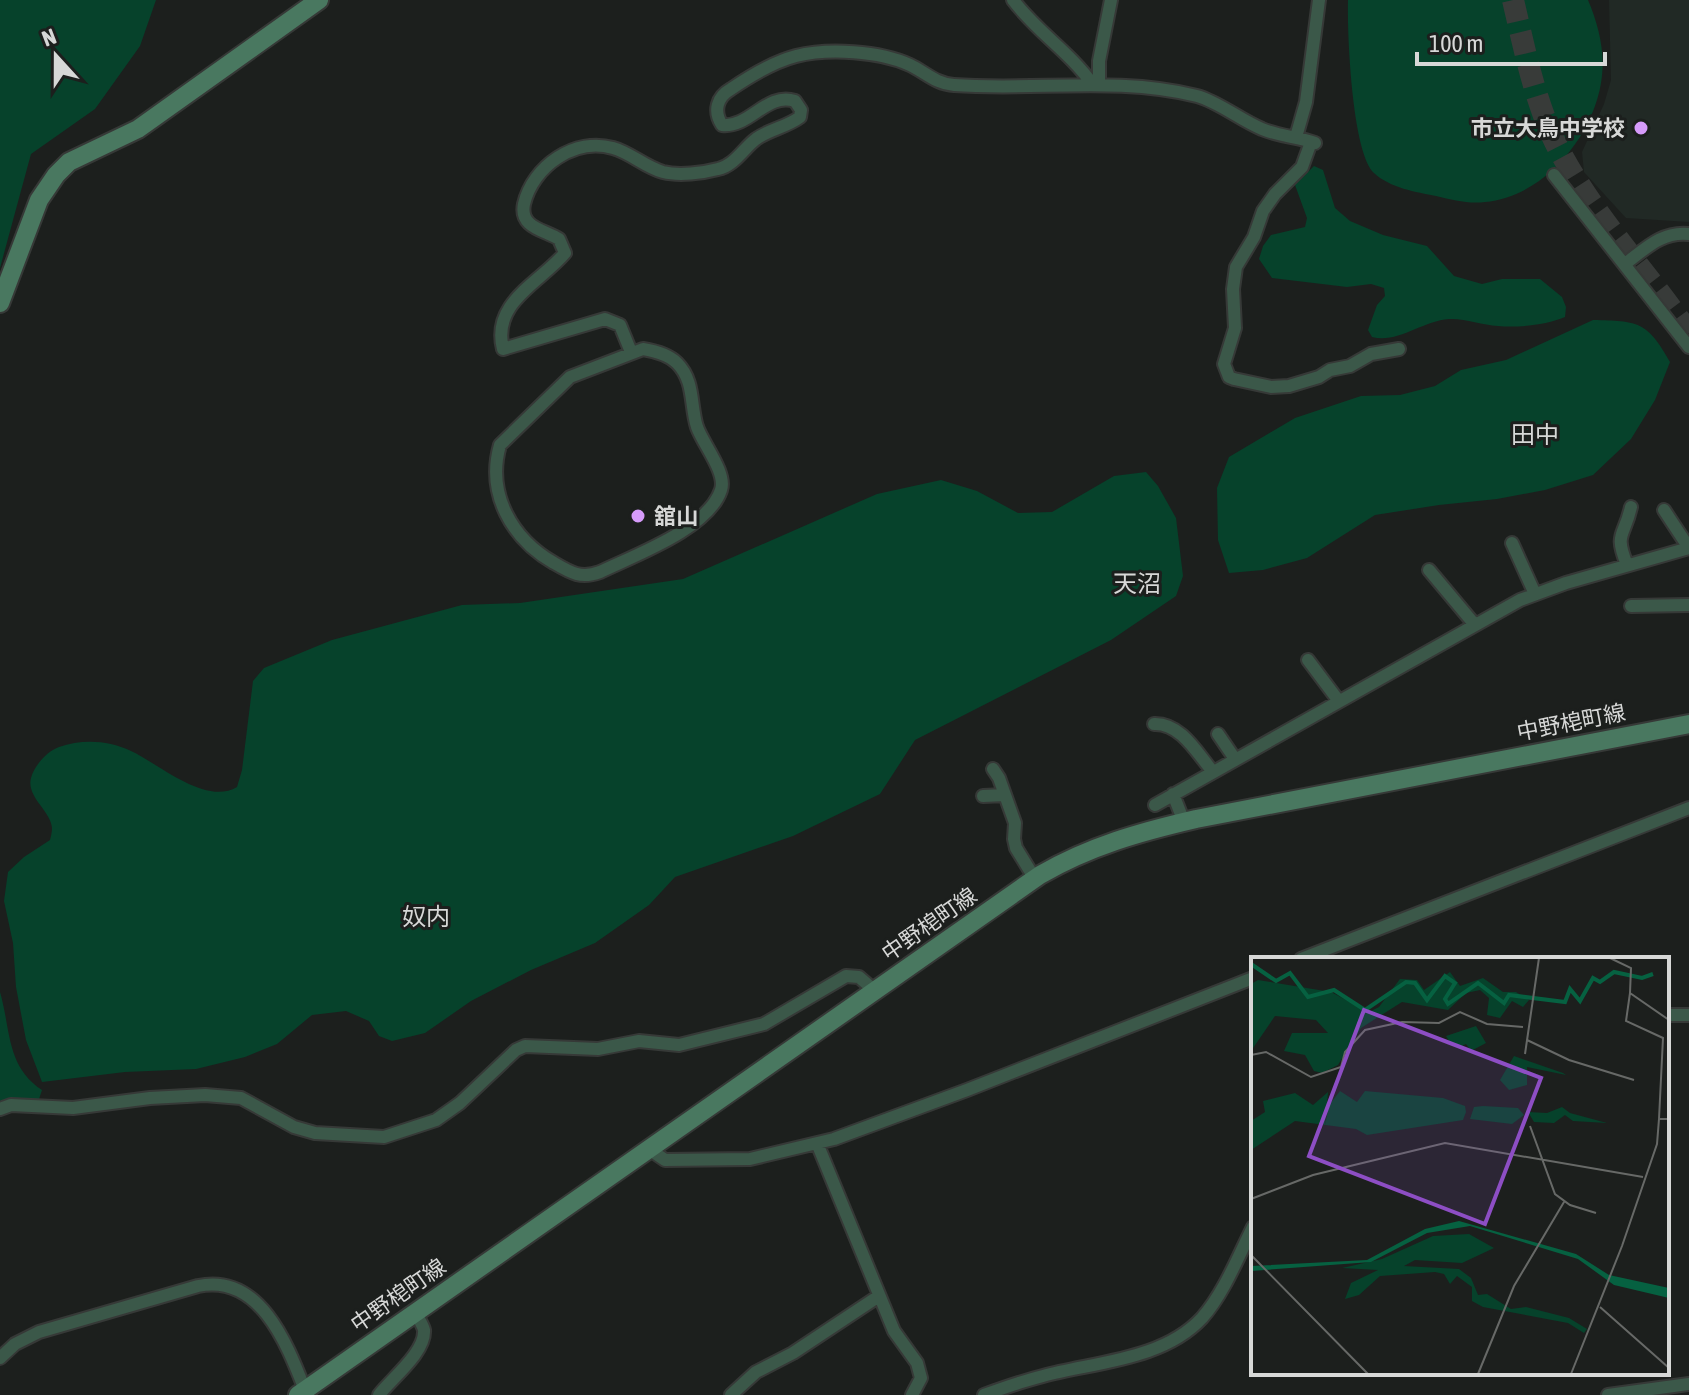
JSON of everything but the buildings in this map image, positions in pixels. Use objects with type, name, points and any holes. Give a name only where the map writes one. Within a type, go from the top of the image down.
[{"type":"main road","points":[[0,303],[39,200],[69,162],[138,129],[319,0]]},
{"type":"main road","name":"中野梍町線","points":[[300,1394],[1066,860],[1131,834],[1184,822],[1689,724]]},
{"type":"street","points":[[1013,0],[1032,24],[1070,55],[1096,85]]},
{"type":"street","points":[[1096,85],[1111,0]]},
{"type":"street","points":[[1296,137],[1306,102],[1319,0]]},
{"type":"street","points":[[631,352],[620,325],[605,319],[503,349],[502,326],[514,299],[565,253],[559,239],[531,226],[524,213],[537,177],[561,155],[576,148],[593,146],[611,147],[667,173],[726,167],[753,141],[800,117],[801,110],[795,101],[778,100],[744,121],[732,126],[722,125],[716,109],[727,91],[795,56],[851,52],[910,65],[951,85],[1122,86],[1198,96],[1264,131],[1313,143],[1297,174],[1275,194],[1263,211],[1254,237],[1236,267],[1233,289],[1235,328],[1224,370],[1234,379],[1281,387],[1312,380],[1330,370],[1350,366],[1371,354],[1399,349]]},
{"type":"street","points":[[1554,175],[1689,347]]},
{"type":"street","points":[[1625,264],[1658,239],[1677,233],[1689,234]]},
{"type":"street","points":[[643,349],[668,356],[683,371],[693,396],[696,424],[722,478],[721,490],[712,505],[680,532],[600,572],[576,576],[545,558],[513,529],[501,499],[497,453],[506,436],[570,377],[616,361],[631,352],[643,349]]},
{"type":"street","points":[[1627,565],[1619,541],[1620,533],[1627,526],[1631,507]]},
{"type":"street","points":[[1155,805],[1338,700],[1535,594],[1689,548],[1664,510]]},
{"type":"street","points":[[1512,543],[1535,594]]},
{"type":"street","points":[[1429,570],[1475,625]]},
{"type":"street","points":[[1631,606],[1689,605]]},
{"type":"street","points":[[1308,660],[1338,700]]},
{"type":"street","points":[[1154,724],[1175,728],[1213,772]]},
{"type":"street","points":[[1218,734],[1235,759]]},
{"type":"street","points":[[993,769],[1015,823],[1016,848],[1035,879]]},
{"type":"street","points":[[1173,794],[1184,822]]},
{"type":"street","points":[[983,796],[1005,795]]},
{"type":"street","points":[[1306,957],[1689,808]]},
{"type":"street","points":[[0,1109],[11,1105],[73,1108],[150,1098],[205,1095],[241,1098],[294,1127],[315,1133],[384,1137],[436,1120],[460,1103],[516,1050],[525,1046],[598,1049],[639,1041],[679,1045],[764,1024],[846,976],[859,977],[875,991]]},
{"type":"street","points":[[649,1149],[665,1160],[750,1159],[817,1143],[967,1090],[1251,979]]},
{"type":"street","points":[[817,1143],[894,1331],[921,1373],[919,1386],[912,1395]]},
{"type":"street","points":[[984,1395],[1042,1376],[1154,1349],[1190,1329],[1204,1315],[1225,1282],[1251,1231]]},
{"type":"street","points":[[0,1358],[15,1344],[39,1332],[215,1283],[235,1288],[258,1303],[285,1341],[300,1394]]},
{"type":"street","points":[[731,1395],[756,1372],[793,1353],[879,1296]]},
{"type":"street","points":[[379,1395],[399,1375],[422,1342],[424,1329],[415,1312]]},
{"type":"street","points":[[1608,1395],[1689,1384]]},
{"type":"shaded area","name":"市立大鳥中学校","points":[[1609,0],[1689,0],[1689,222],[1626,218],[1584,172],[1582,152],[1604,104],[1611,80]]},
{"type":"green space","points":[[0,0],[156,0],[140,46],[95,109],[31,154],[0,268]]},
{"type":"green space","points":[[1348,0],[1588,0],[1598,30],[1603,61],[1596,104],[1576,144],[1545,177],[1506,198],[1467,202],[1412,191],[1388,182],[1374,173],[1361,142],[1352,91]]},
{"type":"green space","points":[[1314,166],[1323,170],[1335,208],[1350,221],[1383,235],[1427,246],[1454,276],[1482,284],[1502,279],[1540,279],[1562,297],[1566,307],[1565,317],[1514,327],[1449,319],[1400,335],[1372,337],[1368,330],[1377,305],[1385,296],[1384,288],[1371,284],[1347,287],[1272,278],[1259,259],[1263,246],[1271,235],[1305,227],[1307,218],[1295,185]]},
{"type":"green space","points":[[1593,320],[1621,321],[1640,326],[1655,338],[1670,362],[1655,400],[1631,439],[1593,475],[1545,490],[1497,499],[1375,515],[1307,558],[1263,570],[1229,573],[1218,540],[1217,488],[1229,457],[1295,418],[1361,396],[1400,395],[1435,386],[1461,370],[1506,360]]},
{"type":"green space","points":[[1146,472],[1158,486],[1176,518],[1183,576],[1176,596],[1111,640],[915,740],[880,794],[793,836],[675,877],[649,905],[595,943],[531,970],[471,1001],[425,1033],[392,1041],[379,1036],[369,1021],[346,1011],[312,1015],[277,1044],[245,1057],[196,1069],[125,1072],[42,1082],[26,1040],[4,901],[8,872],[50,840],[51,822],[30,785],[38,764],[54,749],[86,742],[113,745],[131,751],[197,787],[225,791],[237,787],[242,770],[253,681],[264,668],[332,640],[462,605],[520,603],[683,579],[877,494],[941,480],[977,491],[1018,513],[1052,512],[1114,476]]},
{"type":"green space","points":[[0,992],[16,1058],[30,1080],[42,1090],[39,1099],[0,1101]]},
{"type":"tunnel","points":[[1513,0],[1535,90],[1555,142],[1601,216],[1689,333]]},
{"type":"place","name":"市立大鳥中学校","points":[[1641,128]]},
{"type":"place","name":"舘山","points":[[638,516]]},
{"type":"district","name":"田中","points":[[1535,434]]},
{"type":"district","name":"天沼","points":[[1137,583]]},
{"type":"district","name":"奴内","points":[[426,916]]}]
